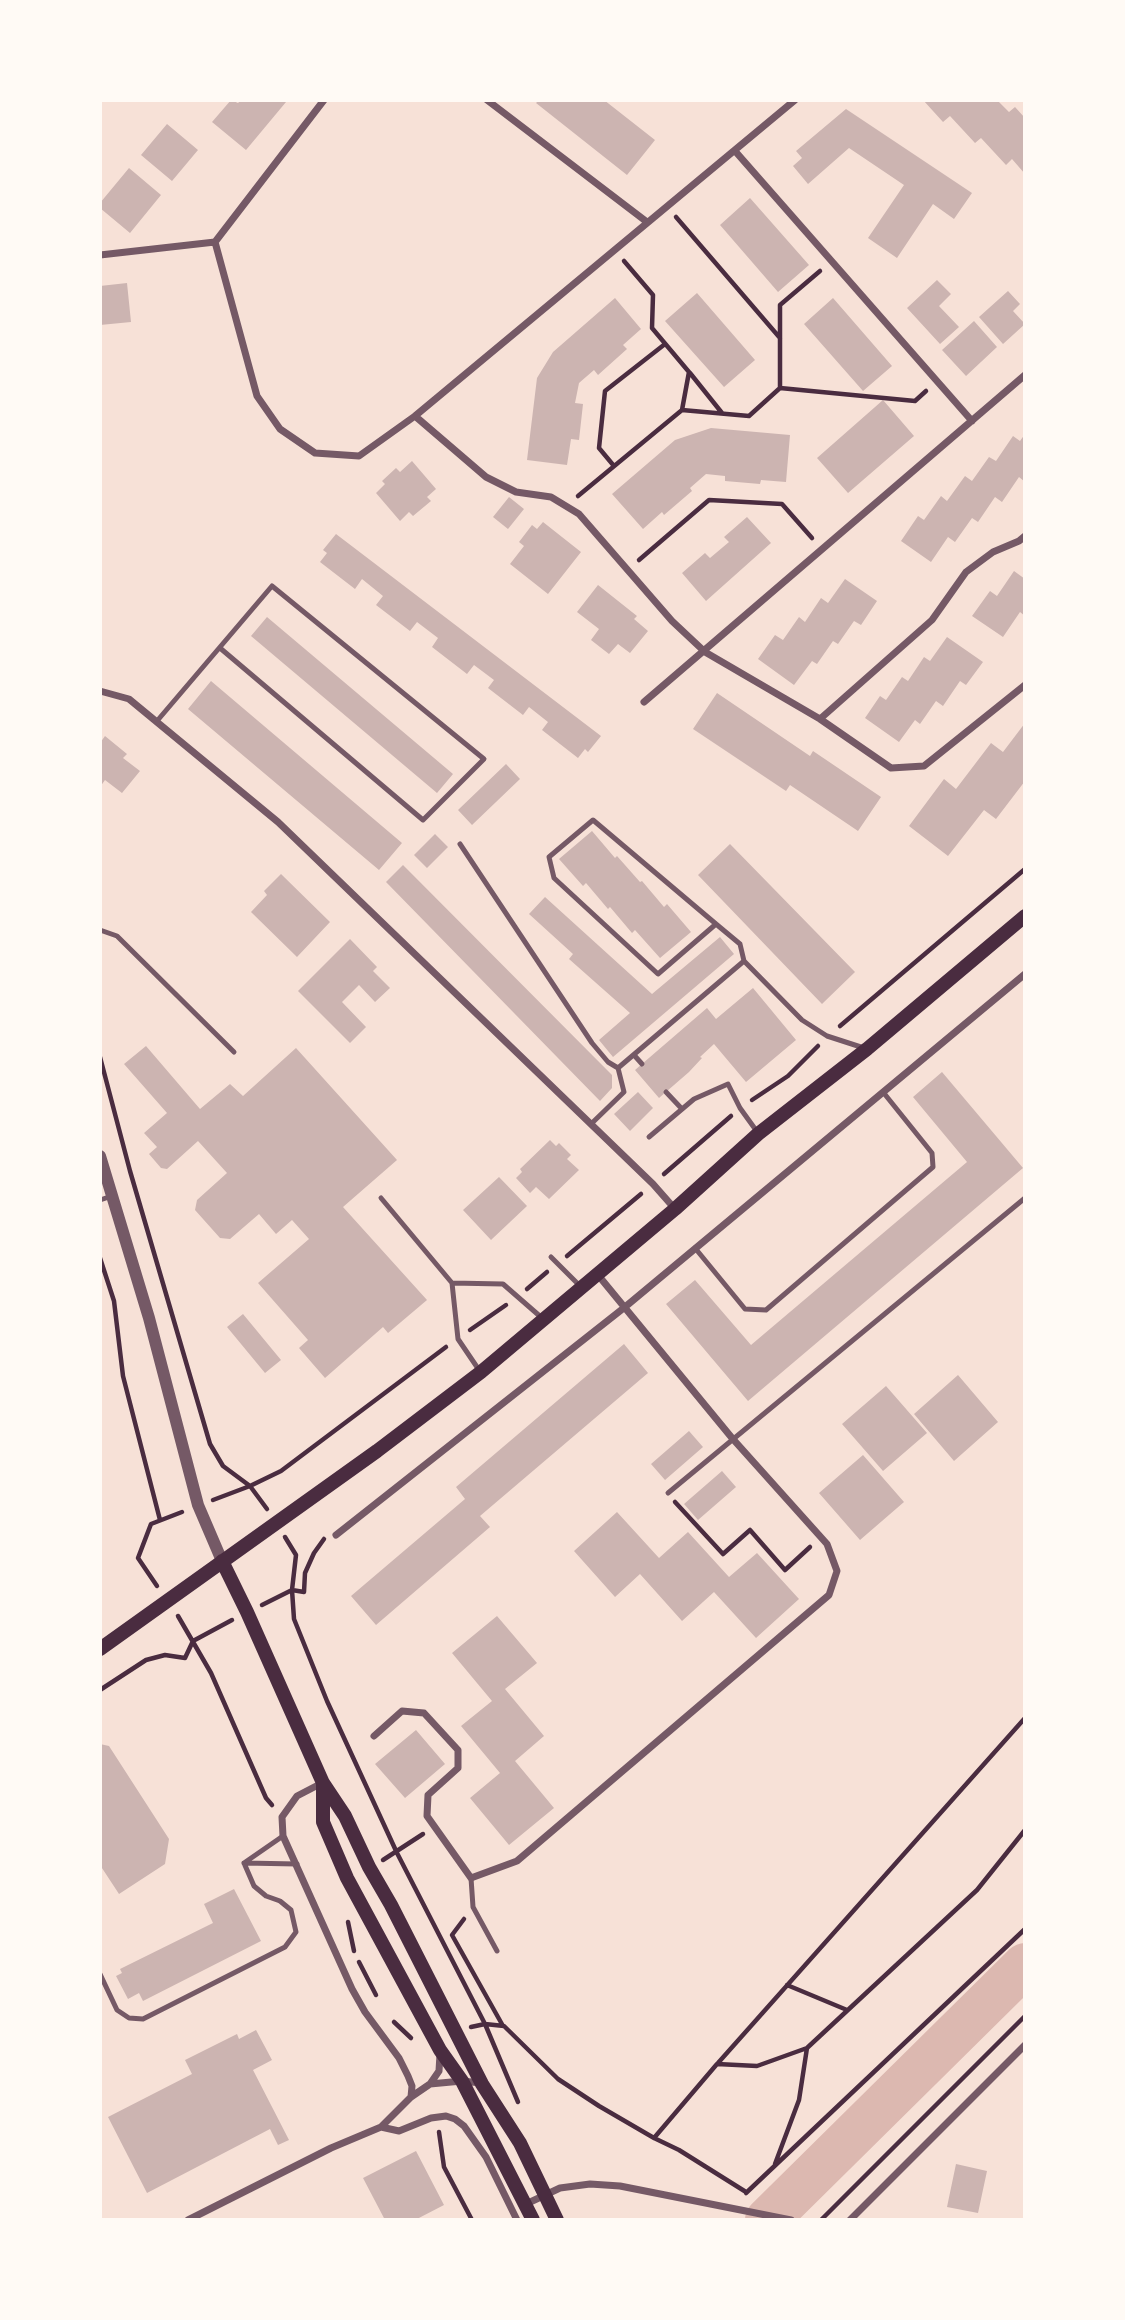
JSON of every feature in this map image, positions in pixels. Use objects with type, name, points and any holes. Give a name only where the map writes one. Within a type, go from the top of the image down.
[{"type":"main road","points":[[100,1648],[377,1451],[481,1373],[675,1209],[758,1134],[867,1049],[1025,916]]},
{"type":"main road","points":[[222,1561],[323,1783],[345,1816],[482,2084],[520,2143],[557,2220]]},
{"type":"main road","points":[[323,1783],[323,1822],[338,1856],[440,2050],[462,2081],[533,2220]]},
{"type":"street","points":[[100,255],[215,242],[324,100]]},
{"type":"street","points":[[486,100],[647,222]]},
{"type":"street","points":[[215,242],[257,396],[280,429],[315,453],[359,456],[415,416],[795,100]]},
{"type":"street","points":[[735,151],[972,421]]},
{"type":"street","points":[[644,702],[1025,376]]},
{"type":"street","points":[[415,416],[486,477],[516,492],[551,497],[579,513],[672,621],[705,652],[820,719],[891,768],[924,766],[1025,685]]},
{"type":"street","points":[[820,719],[932,620],[966,572],[993,552],[1025,536]]},
{"type":"street","points":[[100,691],[129,699],[278,822],[653,1184],[675,1209]]},
{"type":"street","points":[[337,1535],[625,1307],[1025,974]]},
{"type":"street","points":[[100,1156],[106,1198],[149,1318],[198,1505],[222,1561]]},
{"type":"street","points":[[374,1736],[402,1711],[424,1713],[458,1750],[458,1768],[428,1795],[426,1816],[471,1878],[517,1861],[829,1595],[837,1571],[828,1544],[732,1438],[598,1275]]},
{"type":"street","points":[[323,1783],[297,1796],[282,1816],[283,1836],[352,1989],[408,2076],[412,2086],[411,2097]]},
{"type":"street","points":[[850,2220],[1025,2046]]},
{"type":"street","points":[[187,2220],[331,2148],[381,2127],[411,2097],[430,2084],[439,2071],[440,2050]]},
{"type":"street","points":[[430,2084],[462,2081],[482,2084]]},
{"type":"street","points":[[381,2127],[399,2132],[431,2118],[446,2116],[455,2119],[464,2126],[486,2157],[517,2220]]},
{"type":"street","points":[[526,2204],[560,2188],[590,2184],[621,2186],[790,2220]]},
{"type":"lane","points":[[157,721],[272,586],[484,759],[423,820],[220,648]]},
{"type":"lane","points":[[716,924],[658,974],[554,878],[550,857],[593,820],[740,944],[744,961],[802,1020],[827,1036],[867,1049]]},
{"type":"lane","points":[[460,844],[592,1043],[608,1062],[618,1068],[624,1092],[591,1124]]},
{"type":"lane","points":[[100,930],[117,936],[234,1052]]},
{"type":"lane","points":[[618,1068],[744,961]]},
{"type":"lane","points":[[634,1055],[642,1064]]},
{"type":"lane","points":[[649,1137],[694,1099],[728,1084],[758,1134]]},
{"type":"lane","points":[[666,1092],[682,1109]]},
{"type":"lane","points":[[695,1248],[745,1309],[766,1310],[933,1167],[932,1153],[883,1092]]},
{"type":"lane","points":[[381,1198],[453,1283],[458,1339],[481,1373]]},
{"type":"lane","points":[[668,1493],[1025,1198]]},
{"type":"lane","points":[[551,1257],[583,1288]]},
{"type":"lane","points":[[453,1283],[503,1284],[544,1320]]},
{"type":"lane","points":[[244,1863],[283,1836]]},
{"type":"lane","points":[[244,1863],[297,1864]]},
{"type":"lane","points":[[100,1974],[117,2010],[129,2018],[142,2019],[285,1947],[296,1932],[291,1910],[280,1901],[265,1896],[254,1886],[244,1863]]},
{"type":"lane","points":[[471,1878],[473,1907],[498,1951]]},
{"type":"path","points":[[666,206],[780,339]]},
{"type":"path","points":[[614,250],[653,295],[652,328],[722,414]]},
{"type":"path","points":[[780,388],[780,305],[831,261]]},
{"type":"path","points":[[614,466],[599,448],[605,391],[665,344]]},
{"type":"path","points":[[566,506],[682,410],[689,372]]},
{"type":"path","points":[[682,410],[748,416],[780,388],[915,401],[938,382]]},
{"type":"path","points":[[627,570],[709,500],[782,504],[823,550]]},
{"type":"path","points":[[100,1057],[130,1171],[210,1444],[223,1466],[250,1486],[296,1555],[292,1590],[294,1619],[327,1701],[397,1853],[485,2024],[522,2109]]},
{"type":"path","points":[[100,1258],[114,1301],[123,1376],[160,1520]]},
{"type":"path","points":[[250,1486],[151,1524],[138,1558],[211,1672],[266,1798],[282,1816]]},
{"type":"path","points":[[668,1493],[723,1554],[750,1530],[785,1570],[821,1536]]},
{"type":"path","points":[[100,1690],[146,1660],[164,1655],[185,1658],[193,1641],[292,1590],[304,1592],[305,1573],[314,1553],[326,1535],[337,1535]]},
{"type":"path","points":[[654,2138],[1025,1718]]},
{"type":"path","points":[[717,2064],[757,2066],[807,2048],[977,1890],[1025,1830]]},
{"type":"path","points":[[397,1853],[410,1844]]},
{"type":"path","points":[[473,1907],[453,1935],[503,2026],[558,2079],[746,2192]]},
{"type":"path","points":[[744,2211],[746,2192],[1025,1929]]},
{"type":"path","points":[[787,1985],[847,2010]]},
{"type":"path","points":[[821,2220],[1025,2016]]},
{"type":"path","points":[[485,2024],[503,2026]]},
{"type":"path","points":[[775,2165],[799,2100],[807,2048]]},
{"type":"building","points":[[231,100],[238,103],[241,100],[286,102],[246,150],[212,122]]},
{"type":"building","points":[[539,100],[604,100],[655,140],[627,175],[536,103]]},
{"type":"building","points":[[923,100],[997,100],[1009,112],[1015,107],[1025,118],[1025,174],[1012,159],[1006,165],[981,138],[975,143],[950,116],[943,122]]},
{"type":"building","points":[[846,109],[972,193],[954,219],[933,204],[897,258],[868,238],[904,185],[849,148],[808,184],[793,166],[802,158],[796,151]]},
{"type":"building","points":[[167,124],[198,150],[172,181],[141,155]]},
{"type":"building","points":[[129,168],[161,195],[130,233],[100,208],[100,203]]},
{"type":"building","points":[[750,198],[809,265],[778,292],[720,225]]},
{"type":"building","points":[[937,280],[951,294],[939,306],[959,327],[940,344],[907,308]]},
{"type":"building","points":[[127,283],[131,322],[100,325],[100,286]]},
{"type":"building","points":[[1008,291],[1020,304],[1013,311],[1025,324],[1003,344],[979,317]]},
{"type":"building","points":[[697,293],[755,360],[724,387],[665,321]]},
{"type":"building","points":[[615,298],[641,329],[623,345],[627,349],[598,375],[594,370],[579,383],[575,403],[583,404],[579,440],[571,439],[567,465],[527,460],[537,378],[553,352]]},
{"type":"building","points":[[833,298],[892,366],[863,391],[804,324]]},
{"type":"building","points":[[974,321],[997,347],[966,376],[942,350]]},
{"type":"building","points":[[883,400],[914,436],[848,493],[817,458]]},
{"type":"building","points":[[711,428],[790,435],[786,482],[761,480],[760,484],[725,481],[725,476],[706,474],[690,488],[692,491],[643,529],[612,494],[675,440]]},
{"type":"building","points":[[1025,434],[1025,482],[1019,477],[1002,502],[995,497],[978,522],[972,518],[955,542],[948,537],[931,562],[901,541],[918,516],[924,520],[941,496],[947,501],[965,476],[972,481],[989,457],[996,461],[1013,436],[1020,441]]},
{"type":"building","points":[[412,461],[436,489],[427,497],[431,501],[413,516],[409,512],[400,521],[376,493],[385,484],[382,481],[396,468],[400,472]]},
{"type":"building","points":[[509,497],[524,509],[508,529],[493,517]]},
{"type":"building","points":[[747,517],[771,543],[706,601],[682,573],[705,553],[710,558],[729,542],[724,537]]},
{"type":"building","points":[[543,522],[581,552],[548,594],[510,564],[524,546],[519,542],[532,525],[537,529]]},
{"type":"building","points":[[336,534],[601,736],[588,752],[585,749],[578,758],[542,730],[548,722],[529,707],[523,715],[488,688],[494,680],[474,665],[467,674],[432,647],[438,638],[417,622],[410,631],[376,605],[383,596],[362,579],[355,589],[320,562],[327,553],[323,550]]},
{"type":"building","points":[[1014,571],[1025,579],[1025,616],[1020,612],[1003,637],[972,616],[990,591],[997,596]]},
{"type":"building","points":[[845,579],[877,601],[861,625],[854,621],[838,644],[833,641],[817,664],[812,661],[794,685],[758,659],[775,635],[783,640],[799,617],[805,622],[821,598],[828,603]]},
{"type":"building","points":[[598,585],[637,616],[634,619],[648,631],[630,653],[618,644],[609,654],[591,640],[599,629],[577,612]]},
{"type":"building","points":[[267,617],[453,774],[437,793],[251,636]]},
{"type":"building","points":[[947,637],[983,662],[966,685],[960,681],[943,706],[936,701],[920,724],[915,720],[899,742],[865,718],[880,696],[886,700],[902,677],[908,681],[924,657],[930,661]]},
{"type":"building","points":[[211,681],[402,843],[379,870],[188,709]]},
{"type":"building","points":[[717,693],[810,756],[813,751],[881,797],[858,831],[790,785],[786,791],[693,729]]},
{"type":"building","points":[[1025,723],[1025,781],[996,819],[984,810],[948,856],[909,826],[944,779],[956,789],[991,743],[1003,752]]},
{"type":"building","points":[[105,736],[127,754],[123,758],[140,771],[122,793],[105,780],[100,787],[100,743]]},
{"type":"building","points":[[506,764],[520,779],[472,825],[458,810]]},
{"type":"building","points":[[592,831],[615,858],[617,856],[640,882],[642,881],[664,907],[667,904],[691,932],[660,958],[635,930],[632,933],[610,907],[608,909],[586,883],[583,886],[559,859]]},
{"type":"building","points":[[435,834],[448,847],[427,868],[414,855]]},
{"type":"building","points":[[730,844],[855,972],[822,1004],[698,875]]},
{"type":"building","points":[[403,865],[612,1075],[612,1088],[600,1101],[386,882]]},
{"type":"building","points":[[281,874],[330,922],[297,957],[251,912],[267,895],[264,891]]},
{"type":"building","points":[[545,897],[652,994],[720,937],[734,954],[613,1057],[599,1040],[630,1013],[569,959],[573,954],[529,914]]},
{"type":"building","points":[[350,939],[377,967],[373,971],[390,988],[375,1002],[359,985],[342,1002],[366,1027],[350,1043],[298,991]]},
{"type":"building","points":[[753,988],[796,1040],[746,1082],[714,1044],[689,1072],[659,1098],[635,1070],[707,1008],[716,1019]]},
{"type":"building","points":[[146,1046],[200,1109],[230,1084],[243,1096],[296,1048],[397,1160],[343,1207],[427,1300],[388,1333],[383,1327],[325,1378],[299,1348],[308,1340],[258,1283],[309,1239],[292,1220],[276,1234],[259,1214],[230,1239],[220,1238],[195,1210],[197,1200],[227,1173],[198,1141],[167,1169],[161,1168],[149,1154],[157,1147],[144,1133],[167,1113],[124,1064]]},
{"type":"building","points":[[942,1072],[1023,1168],[748,1401],[666,1304],[695,1280],[751,1345],[967,1162],[913,1097]]},
{"type":"building","points":[[638,1092],[653,1108],[630,1131],[614,1114]]},
{"type":"building","points":[[550,1140],[556,1146],[559,1143],[571,1155],[567,1159],[579,1170],[549,1199],[536,1187],[530,1193],[516,1178],[522,1172],[520,1169]]},
{"type":"building","points":[[499,1177],[527,1206],[491,1240],[463,1210]]},
{"type":"building","points":[[243,1314],[281,1360],[265,1373],[227,1327]]},
{"type":"building","points":[[624,1344],[648,1373],[480,1516],[490,1527],[376,1625],[351,1596],[465,1499],[456,1487]]},
{"type":"building","points":[[958,1375],[998,1422],[954,1461],[914,1414]]},
{"type":"building","points":[[886,1386],[927,1433],[883,1471],[842,1424]]},
{"type":"building","points":[[689,1431],[703,1447],[665,1480],[651,1464]]},
{"type":"building","points":[[863,1455],[904,1502],[860,1540],[819,1493]]},
{"type":"building","points":[[722,1471],[736,1487],[698,1520],[684,1504]]},
{"type":"building","points":[[617,1512],[659,1558],[688,1532],[729,1577],[757,1553],[799,1599],[756,1638],[714,1592],[682,1621],[640,1574],[615,1597],[574,1551]]},
{"type":"building","points":[[497,1616],[537,1663],[505,1689],[544,1736],[515,1761],[554,1808],[509,1845],[470,1798],[500,1773],[461,1726],[492,1701],[452,1653]]},
{"type":"building","points":[[416,1730],[445,1764],[405,1798],[375,1764]]},
{"type":"building","points":[[100,1744],[109,1746],[169,1839],[165,1864],[119,1894],[100,1865]]},
{"type":"building","points":[[234,1889],[261,1941],[143,2001],[139,1993],[128,1999],[116,1976],[122,1973],[120,1969],[213,1923],[204,1904]]},
{"type":"building","points":[[256,2030],[272,2060],[253,2070],[289,2140],[278,2145],[270,2129],[147,2193],[108,2117],[192,2074],[185,2060],[237,2034],[239,2039]]},
{"type":"building","points":[[416,2151],[444,2205],[415,2220],[385,2220],[363,2178]]},
{"type":"building","points":[[956,2164],[987,2171],[978,2213],[947,2207]]},
{"type":"waterway","points":[[767,2220],[1025,1965]]}]
